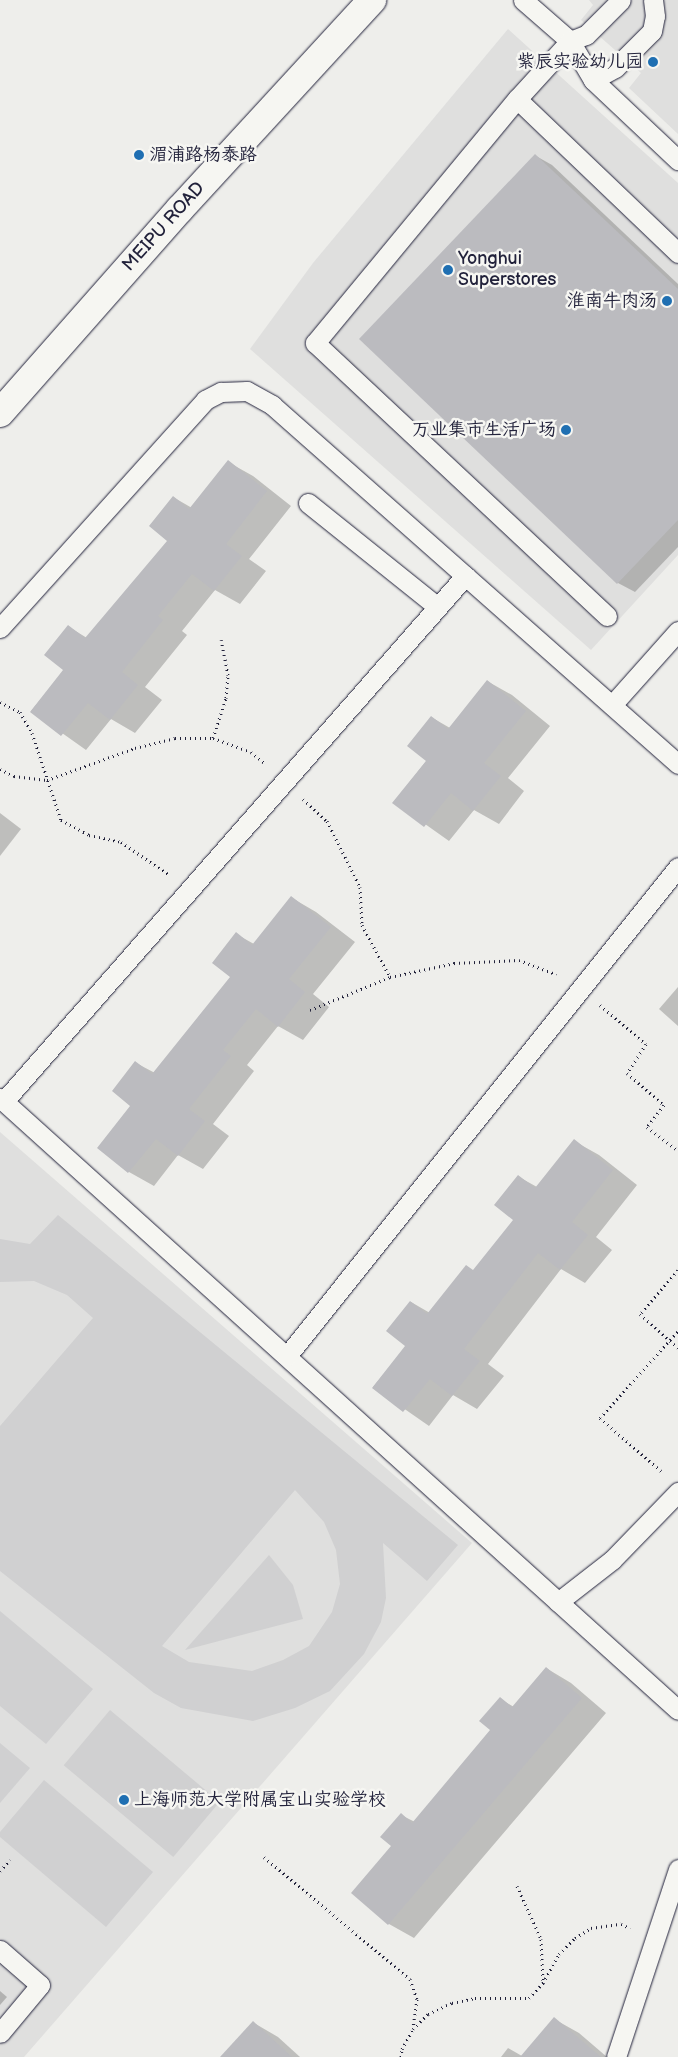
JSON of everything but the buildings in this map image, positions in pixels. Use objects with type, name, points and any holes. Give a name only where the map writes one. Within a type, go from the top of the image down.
[{"type":"street","name":"MEIPU ROAD","points":[[0,413],[180,209],[372,0]]},
{"type":"lane","points":[[523,0],[570,41],[593,80],[678,160]]},
{"type":"lane","points":[[607,616],[315,343],[517,99],[570,41],[586,35],[621,0]]},
{"type":"lane","points":[[593,80],[615,68],[652,31],[655,16],[653,0]]},
{"type":"lane","points":[[517,99],[678,253]]},
{"type":"lane","points":[[0,628],[185,419],[205,400],[221,392],[247,391],[272,405],[678,764]]},
{"type":"lane","points":[[308,503],[438,606]]},
{"type":"lane","points":[[465,576],[2,1099],[678,1710]]},
{"type":"lane","points":[[612,705],[678,632]]},
{"type":"lane","points":[[287,1356],[678,867]]},
{"type":"lane","points":[[558,1602],[612,1560],[678,1492]]},
{"type":"lane","points":[[616,2057],[678,1869]]},
{"type":"lane","points":[[0,1950],[40,1985],[0,2033]]},
{"type":"path","points":[[213,738],[226,698],[228,683],[221,640]]},
{"type":"path","points":[[0,702],[20,712],[32,733],[61,820],[88,834],[121,842],[153,861],[188,891]]},
{"type":"path","points":[[310,1010],[390,978],[454,963],[519,960],[557,975],[581,989],[646,1044],[627,1073],[664,1105],[648,1127],[678,1150]]},
{"type":"path","points":[[678,1270],[640,1314],[678,1348]]},
{"type":"path","points":[[664,1474],[600,1418],[678,1331]]},
{"type":"path","points":[[264,1857],[410,1979],[417,1999],[413,2029]]},
{"type":"path","points":[[0,1871],[10,1860]]},
{"type":"path","points":[[517,1886],[541,1939],[543,1983]]},
{"type":"path","points":[[401,2057],[402,2049],[413,2029],[428,2014],[452,2003],[474,1998],[529,1998],[543,1983],[558,1954],[591,1928],[621,1924],[654,1940]]},
{"type":"shaded area","name":"紫辰实验幼儿园","points":[[589,0],[678,0],[678,134],[629,88],[641,73],[581,20],[593,5]]},
{"type":"shaded area","name":"万业集市生活广场","points":[[508,29],[678,183],[678,555],[591,650],[250,349],[313,263]]},
{"type":"shaded area","name":"上海师范大学附属宝山实验学校","points":[[0,1132],[472,1543],[24,2057],[0,2057]]},
{"type":"shaded area","points":[[58,1215],[458,1545],[427,1581],[383,1543],[386,1598],[381,1622],[364,1654],[330,1691],[295,1708],[253,1721],[181,1708],[154,1693],[0,1571],[0,1426],[93,1318],[67,1295],[34,1281],[0,1282],[0,1239],[30,1244]],"holes":[[[295,1490],[324,1522],[336,1550],[340,1584],[332,1612],[309,1646],[283,1660],[252,1671],[189,1662],[162,1646]]]},
{"type":"shaded area","points":[[269,1555],[293,1585],[303,1619],[185,1650]]},
{"type":"shaded area","points":[[0,1611],[93,1689],[46,1744],[0,1706]]},
{"type":"shaded area","points":[[110,1710],[220,1802],[173,1857],[64,1765]]},
{"type":"shaded area","points":[[0,1743],[30,1768],[0,1803]]},
{"type":"shaded area","points":[[44,1780],[153,1872],[106,1927],[0,1837],[0,1832]]},
{"type":"place","name":"紫辰实验幼儿园","points":[[653,62]]},
{"type":"place","name":"湄浦路杨泰路","points":[[139,155]]},
{"type":"place","name":"Yonghui Superstores","points":[[448,270]]},
{"type":"place","name":"淮南牛肉汤","points":[[667,301]]},
{"type":"place","name":"万业集市生活广场","points":[[566,430]]},
{"type":"place","name":"上海师范大学附属宝山实验学校","points":[[124,1800]]}]
